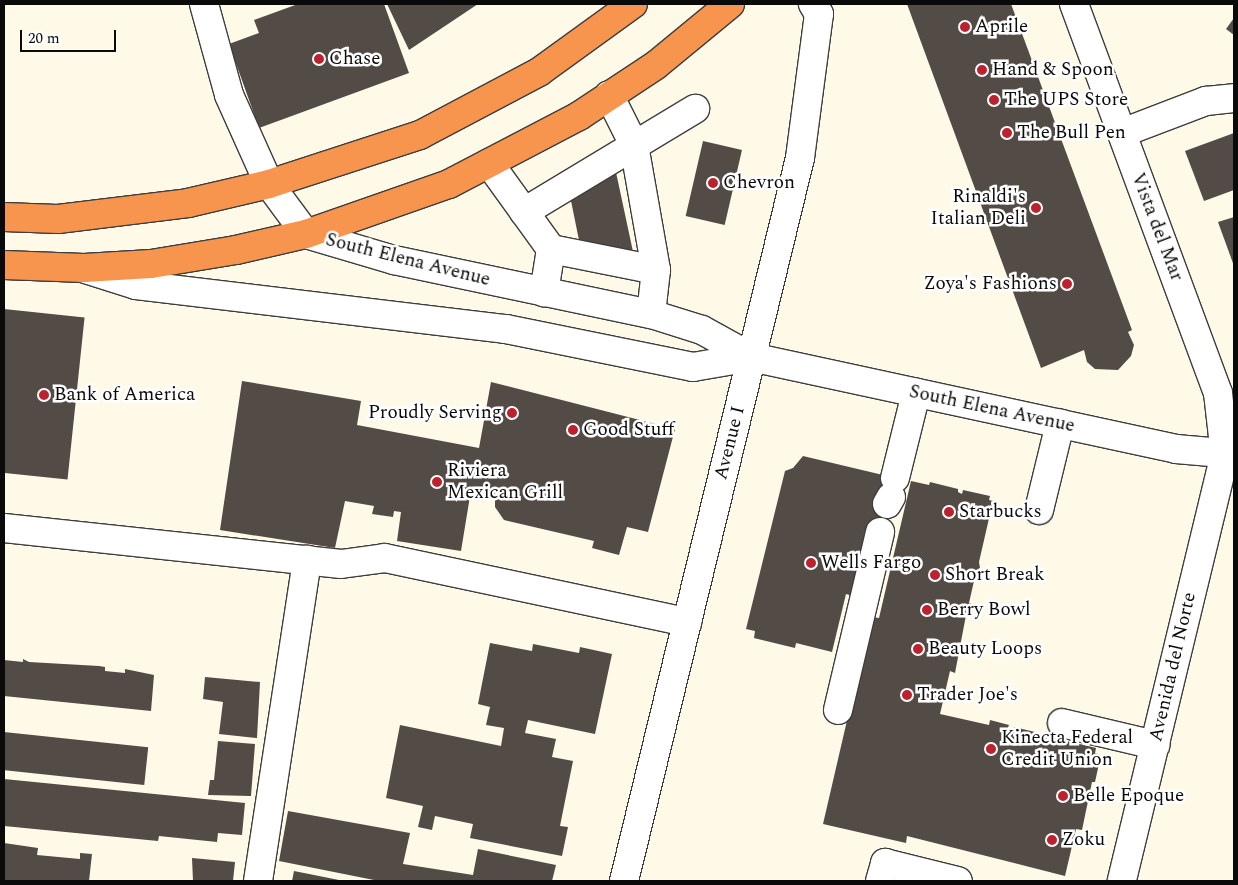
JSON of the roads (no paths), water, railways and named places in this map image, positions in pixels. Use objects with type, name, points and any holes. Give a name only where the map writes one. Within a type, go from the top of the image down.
[{"type":"highway","points":[[4,217],[58,219],[108,215],[188,203],[269,184],[420,134],[539,72],[633,4]]},
{"type":"highway","points":[[4,265],[84,268],[151,264],[236,250],[306,234],[449,184],[579,116],[656,65],[730,4]]},
{"type":"street","name":"South Elena Avenue","points":[[204,4],[229,95],[269,184],[306,234],[394,260],[651,314],[702,330],[751,357],[1176,449],[1230,454]]},
{"type":"street","name":"Avenue I","points":[[624,881],[800,158],[819,14],[813,4]]},
{"type":"street","name":"Vista del Mar","points":[[1074,4],[1218,393],[1230,454]]},
{"type":"street","points":[[610,96],[634,145],[656,270],[651,314]]},
{"type":"street","points":[[1122,133],[1206,101],[1234,98]]},
{"type":"street","points":[[524,212],[695,109]]},
{"type":"street","points":[[489,163],[551,249],[656,270]]},
{"type":"street","points":[[544,292],[551,249]]},
{"type":"street","name":"South Elena Avenue","points":[[84,268],[136,285],[506,329],[693,367],[751,357]]},
{"type":"street","points":[[891,493],[916,393]]},
{"type":"street","points":[[1039,510],[1060,424]]},
{"type":"street","name":"Avenida del Norte","points":[[1122,881],[1230,454]]},
{"type":"street","points":[[4,528],[341,564],[385,558],[687,622]]},
{"type":"street","points":[[838,710],[880,532]]},
{"type":"street","points":[[258,881],[307,560]]},
{"type":"street","points":[[1062,723],[1155,745]]},
{"type":"street","points":[[880,881],[885,863],[958,881]]},
{"type":"place","name":"Aprile","points":[[965,27]]},
{"type":"place","name":"Chase","points":[[319,59]]},
{"type":"place","name":"Hand & Spoon","points":[[982,70]]},
{"type":"place","name":"The UPS Store","points":[[994,100]]},
{"type":"place","name":"The Bull Pen","points":[[1007,133]]},
{"type":"place","name":"Chevron","points":[[713,183]]},
{"type":"place","name":"Rinaldi's Italian Deli","points":[[1036,208]]},
{"type":"place","name":"Zoya's Fashions","points":[[1067,284]]},
{"type":"place","name":"Bank of America","points":[[44,395]]},
{"type":"place","name":"Proudly Serving","points":[[512,413]]},
{"type":"place","name":"Good Stuff","points":[[573,430]]},
{"type":"place","name":"Riviera Mexican Grill","points":[[437,482]]},
{"type":"place","name":"Starbucks","points":[[949,512]]},
{"type":"place","name":"Wells Fargo","points":[[811,563]]},
{"type":"place","name":"Short Break","points":[[935,575]]},
{"type":"place","name":"Berry Bowl","points":[[927,610]]},
{"type":"place","name":"Beauty Loops","points":[[918,649]]},
{"type":"place","name":"Trader Joe's","points":[[907,695]]},
{"type":"place","name":"Kinecta Federal Credit Union","points":[[991,749]]},
{"type":"place","name":"Belle Epoque","points":[[1063,796]]},
{"type":"place","name":"Zoku","points":[[1052,840]]}]
